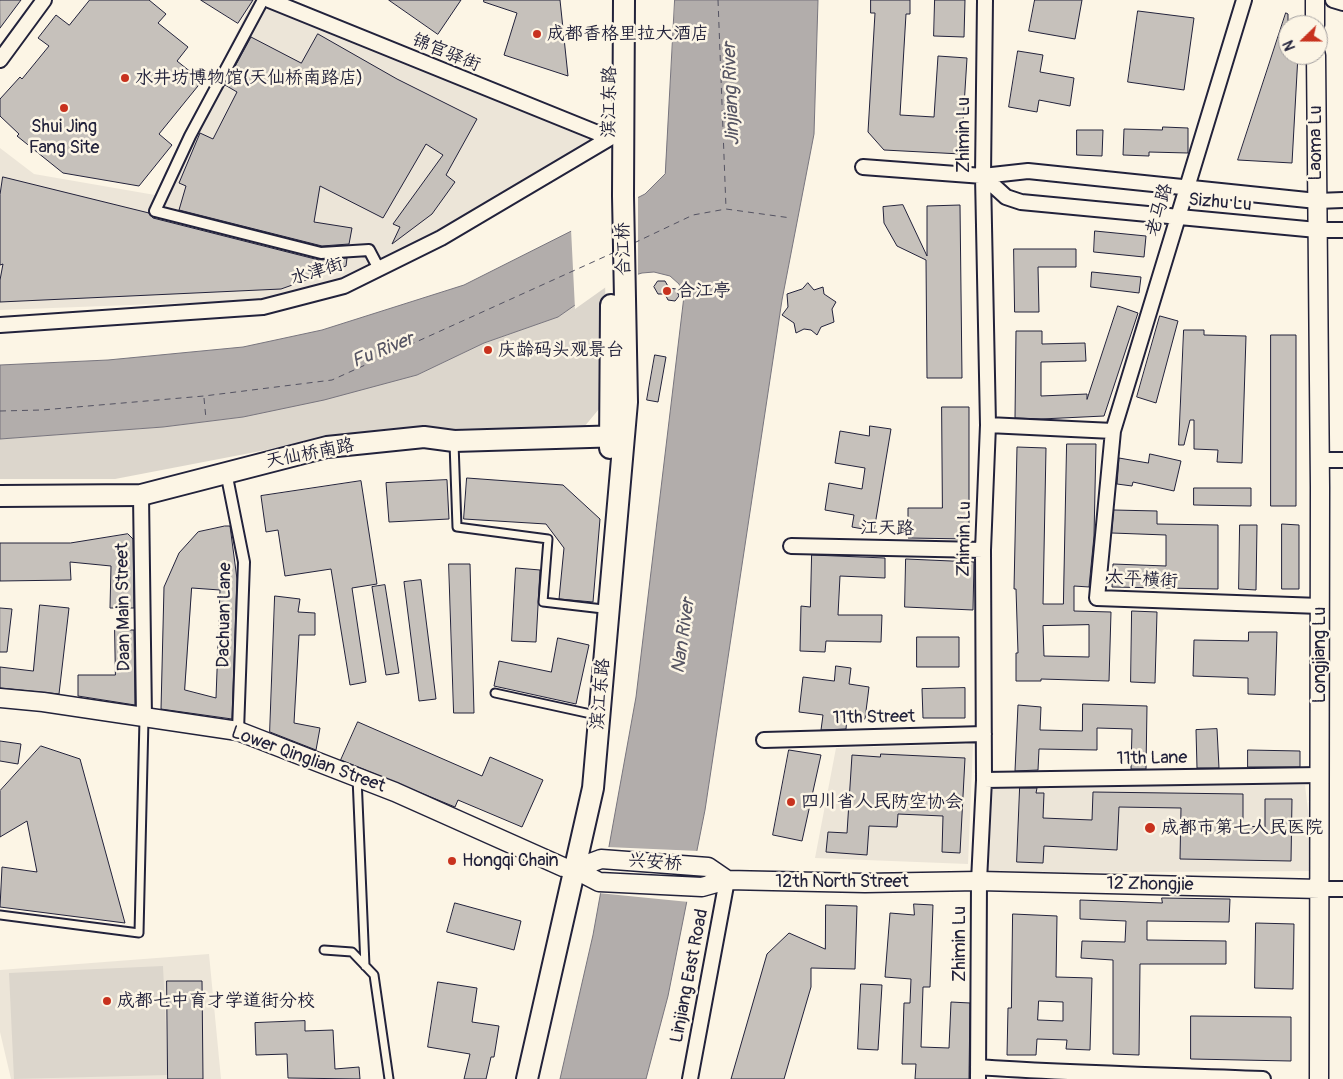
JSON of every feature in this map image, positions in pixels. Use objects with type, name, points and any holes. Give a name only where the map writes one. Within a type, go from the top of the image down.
[{"type":"main road","name":"滨江东路","points":[[612,0],[610,138],[617,200]]},
{"type":"main road","name":"滨江东路","points":[[617,200],[624,0]]},
{"type":"main road","name":"合江桥","points":[[617,200],[618,306]]},
{"type":"main road","name":"滨江东路","points":[[516,1079],[568,868],[593,788],[617,436],[618,306]]},
{"type":"main road","name":"滨江东路","points":[[527,1079],[581,791],[603,609],[617,436]]},
{"type":"main road","name":"天仙桥南路","points":[[0,496],[141,495],[327,447],[424,437],[454,441],[617,436]]},
{"type":"street","points":[[1,57],[44,0]]},
{"type":"street","points":[[263,0],[190,136],[155,211],[321,254],[369,250],[379,269]]},
{"type":"street","name":"锦官驿街","points":[[269,0],[610,138]]},
{"type":"street","name":"Zhimin Lu","points":[[978,1073],[980,881],[984,780],[983,550],[988,425],[983,176],[985,0]]},
{"type":"street","name":"老马路","points":[[1113,432],[1244,0]]},
{"type":"street","points":[[1315,0],[1315,15]]},
{"type":"street","points":[[1333,0],[1343,3]]},
{"type":"street","name":"Laoma Lu","points":[[1316,65],[1317,230]]},
{"type":"street","name":"水津街","points":[[0,325],[263,307],[344,286],[442,238],[610,138]]},
{"type":"street","name":"Sizhu Lu","points":[[863,167],[983,176],[1028,171],[1317,201],[1343,200]]},
{"type":"street","name":"Sizhu Lu","points":[[983,176],[1006,197],[1021,202],[1178,218],[1317,230],[1343,230]]},
{"type":"street","name":"Longjiang Lu","points":[[1317,230],[1320,460],[1319,1079]]},
{"type":"street","points":[[988,425],[1113,432]]},
{"type":"street","name":"太平横街","points":[[1113,432],[1097,598],[1320,606]]},
{"type":"street","points":[[1320,460],[1343,460]]},
{"type":"street","name":"Dachuan Lane","points":[[226,472],[244,562],[238,731]]},
{"type":"street","name":"Daan Main Street","points":[[141,495],[144,718]]},
{"type":"street","name":"江天路","points":[[791,546],[983,550]]},
{"type":"street","name":"Lower Qinglian Street","points":[[0,698],[43,702],[238,731],[356,777],[599,882]]},
{"type":"street","name":"11th Street","points":[[764,740],[984,734]]},
{"type":"street","name":"11th Lane","points":[[984,780],[1320,775]]},
{"type":"street","name":"兴安桥","points":[[568,868],[601,859],[708,867],[727,880]]},
{"type":"street","name":"12th North Street","points":[[599,882],[702,887],[727,880],[865,884],[980,881]]},
{"type":"street","name":"Linjiang East Road","points":[[690,1079],[727,880]]},
{"type":"street","name":"12 Zhongjie","points":[[980,881],[1320,889]]},
{"type":"street","points":[[1320,889],[1343,889]]},
{"type":"street","points":[[978,1073],[1135,1073],[1263,1079]]},
{"type":"lane","points":[[454,441],[456,527],[548,539],[543,602],[603,609]]},
{"type":"lane","points":[[495,693],[591,714]]},
{"type":"lane","points":[[0,915],[139,933],[144,718]]},
{"type":"lane","points":[[356,777],[365,966]]},
{"type":"lane","points":[[324,950],[352,952],[374,975],[389,1079]]},
{"type":"shaded area","points":[[253,0],[529,114],[597,138],[439,230],[338,281],[261,300],[0,310],[0,148],[34,174],[155,195]]},
{"type":"shaded area","points":[[605,284],[609,397],[584,427],[457,429],[344,435],[115,479],[0,479],[0,439],[163,427],[243,417],[417,375],[484,343],[558,317]]},
{"type":"shaded area","points":[[973,744],[968,864],[815,858],[836,748]]},
{"type":"shaded area","name":"成都市第七人民医院","points":[[1305,785],[1315,871],[988,873],[993,786]]},
{"type":"shaded area","name":"成都七中育才学道街分校","points":[[209,954],[221,1079],[11,1079],[0,1032],[0,970]]},
{"type":"shaded area","name":"成都七中育才学道街分校","points":[[163,966],[168,1075],[14,1079],[9,973]]},
{"type":"water","points":[[675,0],[818,0],[814,134],[782,300],[705,810],[668,996],[646,1079],[560,1079],[593,935],[636,697],[684,296],[679,284],[670,276],[654,272],[642,273],[605,284],[558,317],[484,343],[417,375],[324,400],[243,417],[163,427],[0,439],[0,365],[108,360],[243,347],[322,330],[464,285],[645,194],[665,174]]},
{"type":"pier","points":[[638,195],[638,276],[606,287],[575,309],[571,229]]},
{"type":"pier","points":[[607,847],[699,851],[689,902],[598,893]]},
{"type":"building","points":[[0,0],[21,0],[0,28]]},
{"type":"building","points":[[90,0],[149,0],[166,14],[158,23],[188,47],[177,61],[202,81],[159,134],[172,145],[139,186],[63,173],[17,136],[19,134],[0,116],[0,99],[20,77],[22,79],[49,46],[38,38],[56,15],[69,25]]},
{"type":"building","points":[[201,0],[253,0],[238,23]]},
{"type":"building","points":[[389,0],[461,0],[438,34]]},
{"type":"building","name":"成都香格里拉大酒店","points":[[484,0],[560,0],[568,76],[504,55],[517,13],[484,2]]},
{"type":"building","points":[[871,0],[910,0],[910,14],[906,14],[900,115],[934,117],[938,56],[967,58],[961,154],[884,150],[868,132],[875,13],[871,13]]},
{"type":"building","points":[[935,0],[965,0],[964,37],[934,36]]},
{"type":"building","points":[[1035,0],[1082,0],[1075,39],[1029,31]]},
{"type":"building","points":[[1138,11],[1194,18],[1184,90],[1128,82]]},
{"type":"building","points":[[318,34],[397,79],[477,119],[446,175],[455,182],[432,214],[392,244],[400,227],[393,224],[443,155],[426,144],[383,218],[320,186],[314,222],[352,228],[349,244],[322,246],[179,210],[186,186],[179,183],[200,133],[213,139],[237,92],[225,85],[251,37],[301,63]]},
{"type":"building","points":[[1278,38],[1278,65],[1297,65],[1292,163],[1238,160]]},
{"type":"building","points":[[1018,51],[1043,55],[1040,72],[1074,78],[1070,106],[1039,100],[1037,112],[1009,107]]},
{"type":"building","points":[[1163,127],[1188,128],[1188,153],[1149,152],[1149,156],[1123,155],[1124,129],[1162,130]]},
{"type":"building","points":[[1077,130],[1103,130],[1102,156],[1077,155]]},
{"type":"building","points":[[3,177],[149,213],[153,218],[319,260],[347,258],[346,266],[281,289],[0,302],[0,280],[3,264],[0,265],[0,195]]},
{"type":"building","points":[[903,205],[927,256],[927,206],[960,205],[962,378],[927,378],[926,260],[897,246],[884,223],[883,207]]},
{"type":"building","points":[[1095,231],[1146,236],[1144,257],[1094,252]]},
{"type":"building","points":[[1014,249],[1076,249],[1076,267],[1038,267],[1039,312],[1015,312]]},
{"type":"building","points":[[1092,272],[1141,277],[1139,293],[1091,287]]},
{"type":"building","name":"合江亭","points":[[658,281],[665,281],[669,288],[676,289],[679,296],[675,301],[668,300],[665,294],[658,294],[654,287]]},
{"type":"building","points":[[808,283],[814,290],[823,287],[824,294],[836,302],[832,309],[834,322],[821,327],[817,335],[811,330],[804,329],[796,333],[794,323],[782,315],[788,307],[787,294],[802,289]]},
{"type":"building","points":[[1118,306],[1138,313],[1104,416],[1041,419],[1015,418],[1016,331],[1042,331],[1042,344],[1085,343],[1086,361],[1041,362],[1041,396],[1087,394],[1087,399]]},
{"type":"building","points":[[1160,316],[1178,321],[1156,403],[1137,397]]},
{"type":"building","points":[[1184,330],[1204,330],[1204,335],[1246,336],[1242,463],[1217,462],[1218,450],[1194,449],[1194,420],[1190,420],[1184,445],[1179,445]]},
{"type":"building","points":[[1271,335],[1296,335],[1296,506],[1271,506]]},
{"type":"building","points":[[655,355],[666,357],[658,402],[647,400]]},
{"type":"building","points":[[942,407],[969,407],[969,539],[908,538],[908,508],[942,508]]},
{"type":"building","points":[[870,426],[891,429],[874,531],[852,527],[854,515],[825,510],[829,483],[862,489],[865,468],[835,463],[840,431],[869,436]]},
{"type":"building","points":[[1067,444],[1096,444],[1094,536],[1089,587],[1074,586],[1074,611],[1111,612],[1109,681],[1041,679],[1041,681],[1016,681],[1016,653],[1018,653],[1016,589],[1014,589],[1017,447],[1046,448],[1043,604],[1063,604]],"holes":[[[1089,625],[1089,657],[1044,656],[1043,626]]]},
{"type":"building","points":[[1150,454],[1181,461],[1174,491],[1133,482],[1132,486],[1117,484],[1119,458],[1148,463]]},
{"type":"building","points":[[467,478],[563,485],[600,519],[593,602],[559,599],[564,548],[546,524],[464,519]]},
{"type":"building","points":[[447,480],[449,519],[389,522],[386,483]]},
{"type":"building","points":[[361,481],[377,584],[352,588],[366,682],[350,685],[331,569],[285,576],[278,530],[266,532],[261,496]]},
{"type":"building","points":[[1194,488],[1251,488],[1251,506],[1194,505]]},
{"type":"building","points":[[1114,510],[1157,511],[1157,524],[1218,525],[1218,589],[1112,587],[1113,564],[1166,566],[1166,535],[1112,533]]},
{"type":"building","points":[[1282,524],[1299,525],[1299,589],[1282,589]]},
{"type":"building","points":[[1240,525],[1257,525],[1256,590],[1239,589]]},
{"type":"building","points":[[230,526],[237,579],[232,719],[161,709],[164,587],[179,553],[198,532]],"holes":[[[192,588],[220,590],[216,698],[185,690]]]},
{"type":"building","points":[[128,534],[133,539],[134,608],[110,608],[111,566],[70,562],[71,580],[0,581],[0,543],[70,543]]},
{"type":"building","points":[[812,555],[885,558],[885,578],[840,576],[838,615],[882,615],[881,642],[826,641],[825,652],[800,651],[801,606],[810,607]]},
{"type":"building","points":[[906,559],[974,562],[973,610],[905,607]]},
{"type":"building","points":[[449,564],[470,564],[474,713],[454,713]]},
{"type":"building","points":[[516,568],[540,570],[536,642],[512,641]]},
{"type":"building","points":[[421,580],[436,699],[419,701],[404,582]]},
{"type":"building","points":[[385,585],[399,673],[386,675],[372,587]]},
{"type":"building","points":[[275,596],[300,599],[298,612],[315,613],[315,635],[299,635],[294,723],[320,728],[316,750],[270,732]]},
{"type":"building","points":[[40,605],[69,608],[59,694],[0,688],[0,667],[33,671]]},
{"type":"building","points":[[0,608],[12,609],[7,652],[0,652]]},
{"type":"building","points":[[1132,611],[1157,612],[1155,683],[1131,682]]},
{"type":"building","points":[[115,630],[134,630],[135,705],[78,696],[78,675],[115,675]]},
{"type":"building","points":[[1249,632],[1277,632],[1275,695],[1248,694],[1248,678],[1193,676],[1194,640],[1248,641]]},
{"type":"building","points":[[917,637],[959,637],[959,667],[917,667]]},
{"type":"building","points":[[558,638],[589,645],[576,704],[494,686],[499,661],[551,672]]},
{"type":"building","points":[[836,666],[851,668],[849,684],[869,687],[865,719],[847,717],[846,729],[821,730],[823,715],[799,712],[803,677],[834,681]]},
{"type":"building","points":[[965,688],[965,718],[923,718],[922,689]]},
{"type":"building","points":[[1083,704],[1147,706],[1146,769],[1131,769],[1132,729],[1097,728],[1097,750],[1039,749],[1038,770],[1015,771],[1018,705],[1041,707],[1040,730],[1082,731]]},
{"type":"building","points":[[358,722],[482,776],[490,757],[543,780],[522,827],[458,800],[455,807],[341,760]]},
{"type":"building","points":[[1217,729],[1219,768],[1197,768],[1196,730]]},
{"type":"building","points":[[0,741],[21,744],[18,764],[0,761]]},
{"type":"building","points":[[41,746],[80,759],[125,923],[0,907],[2,867],[37,872],[27,821],[0,837],[0,791]]},
{"type":"building","points":[[789,750],[821,755],[802,841],[773,835]]},
{"type":"building","points":[[1248,750],[1300,751],[1300,767],[1248,767]]},
{"type":"building","points":[[881,754],[965,758],[960,853],[942,852],[943,816],[898,814],[897,827],[869,826],[867,855],[826,852],[828,832],[847,833],[852,755],[880,757]]},
{"type":"building","points":[[1020,788],[1037,788],[1036,793],[1044,793],[1043,818],[1092,820],[1093,792],[1243,794],[1243,826],[1265,827],[1265,799],[1292,799],[1291,861],[1180,859],[1181,808],[1119,807],[1117,850],[1044,846],[1043,863],[1017,862]]},
{"type":"building","points":[[1162,898],[1230,899],[1229,922],[1147,921],[1147,940],[1226,941],[1226,964],[1140,964],[1139,1055],[1113,1054],[1113,960],[1081,958],[1082,941],[1125,942],[1126,921],[1080,919],[1080,900],[1162,903]]},
{"type":"building","points":[[455,903],[521,921],[514,950],[447,932]]},
{"type":"building","points":[[914,904],[933,905],[930,987],[923,987],[921,1047],[949,1048],[951,1002],[970,1003],[969,1079],[915,1079],[916,1064],[902,1064],[904,1003],[910,1003],[911,979],[885,977],[890,913],[914,915]]},
{"type":"building","points":[[826,905],[857,906],[855,969],[811,968],[811,987],[784,1079],[731,1079],[767,954],[789,933],[825,949]]},
{"type":"building","points":[[1013,914],[1057,916],[1056,977],[1092,978],[1090,1050],[1066,1049],[1067,1040],[1037,1039],[1036,1055],[1007,1055],[1008,1008],[1011,1008]],"holes":[[[1039,1001],[1063,1002],[1063,1021],[1038,1020]]]},
{"type":"building","points":[[1256,923],[1294,924],[1293,989],[1255,988]]},
{"type":"building","points":[[167,981],[202,981],[203,1079],[168,1079]]},
{"type":"building","points":[[438,982],[477,988],[472,1022],[499,1026],[494,1057],[491,1057],[486,1079],[464,1079],[470,1054],[428,1047]]},
{"type":"building","points":[[861,984],[882,985],[878,1050],[858,1049]]},
{"type":"building","points":[[1191,1016],[1291,1017],[1291,1061],[1191,1059]]},
{"type":"building","points":[[305,1021],[305,1031],[333,1030],[335,1069],[359,1067],[360,1079],[288,1078],[287,1054],[256,1055],[255,1023]]},
{"type":"ferry route","points":[[718,0],[726,208]]},
{"type":"ferry route","points":[[634,243],[693,215],[726,209],[791,218]]},
{"type":"ferry route","points":[[0,411],[42,410],[204,396],[332,380],[615,252]]},
{"type":"ferry route","points":[[204,398],[206,419]]},
{"type":"place","name":"成都香格里拉大酒店","points":[[537,34]]},
{"type":"place","name":"水井坊博物馆(天仙桥南路店)","points":[[125,78]]},
{"type":"place","name":"Shui Jing Fang Site","points":[[64,108]]},
{"type":"place","name":"合江亭","points":[[667,291]]},
{"type":"place","name":"庆龄码头观景台","points":[[488,350]]},
{"type":"place","name":"四川省人民防空协会","points":[[791,802]]},
{"type":"place","name":"成都市第七人民医院","points":[[1150,828]]},
{"type":"place","name":"Hongqi Chain","points":[[452,861]]},
{"type":"place","name":"成都七中育才学道街分校","points":[[107,1001]]},
{"type":"water label","name":"Jinjiang River","points":[[732,94]]},
{"type":"water label","name":"Fu River","points":[[383,351]]},
{"type":"water label","name":"Nan River","points":[[684,636]]}]
